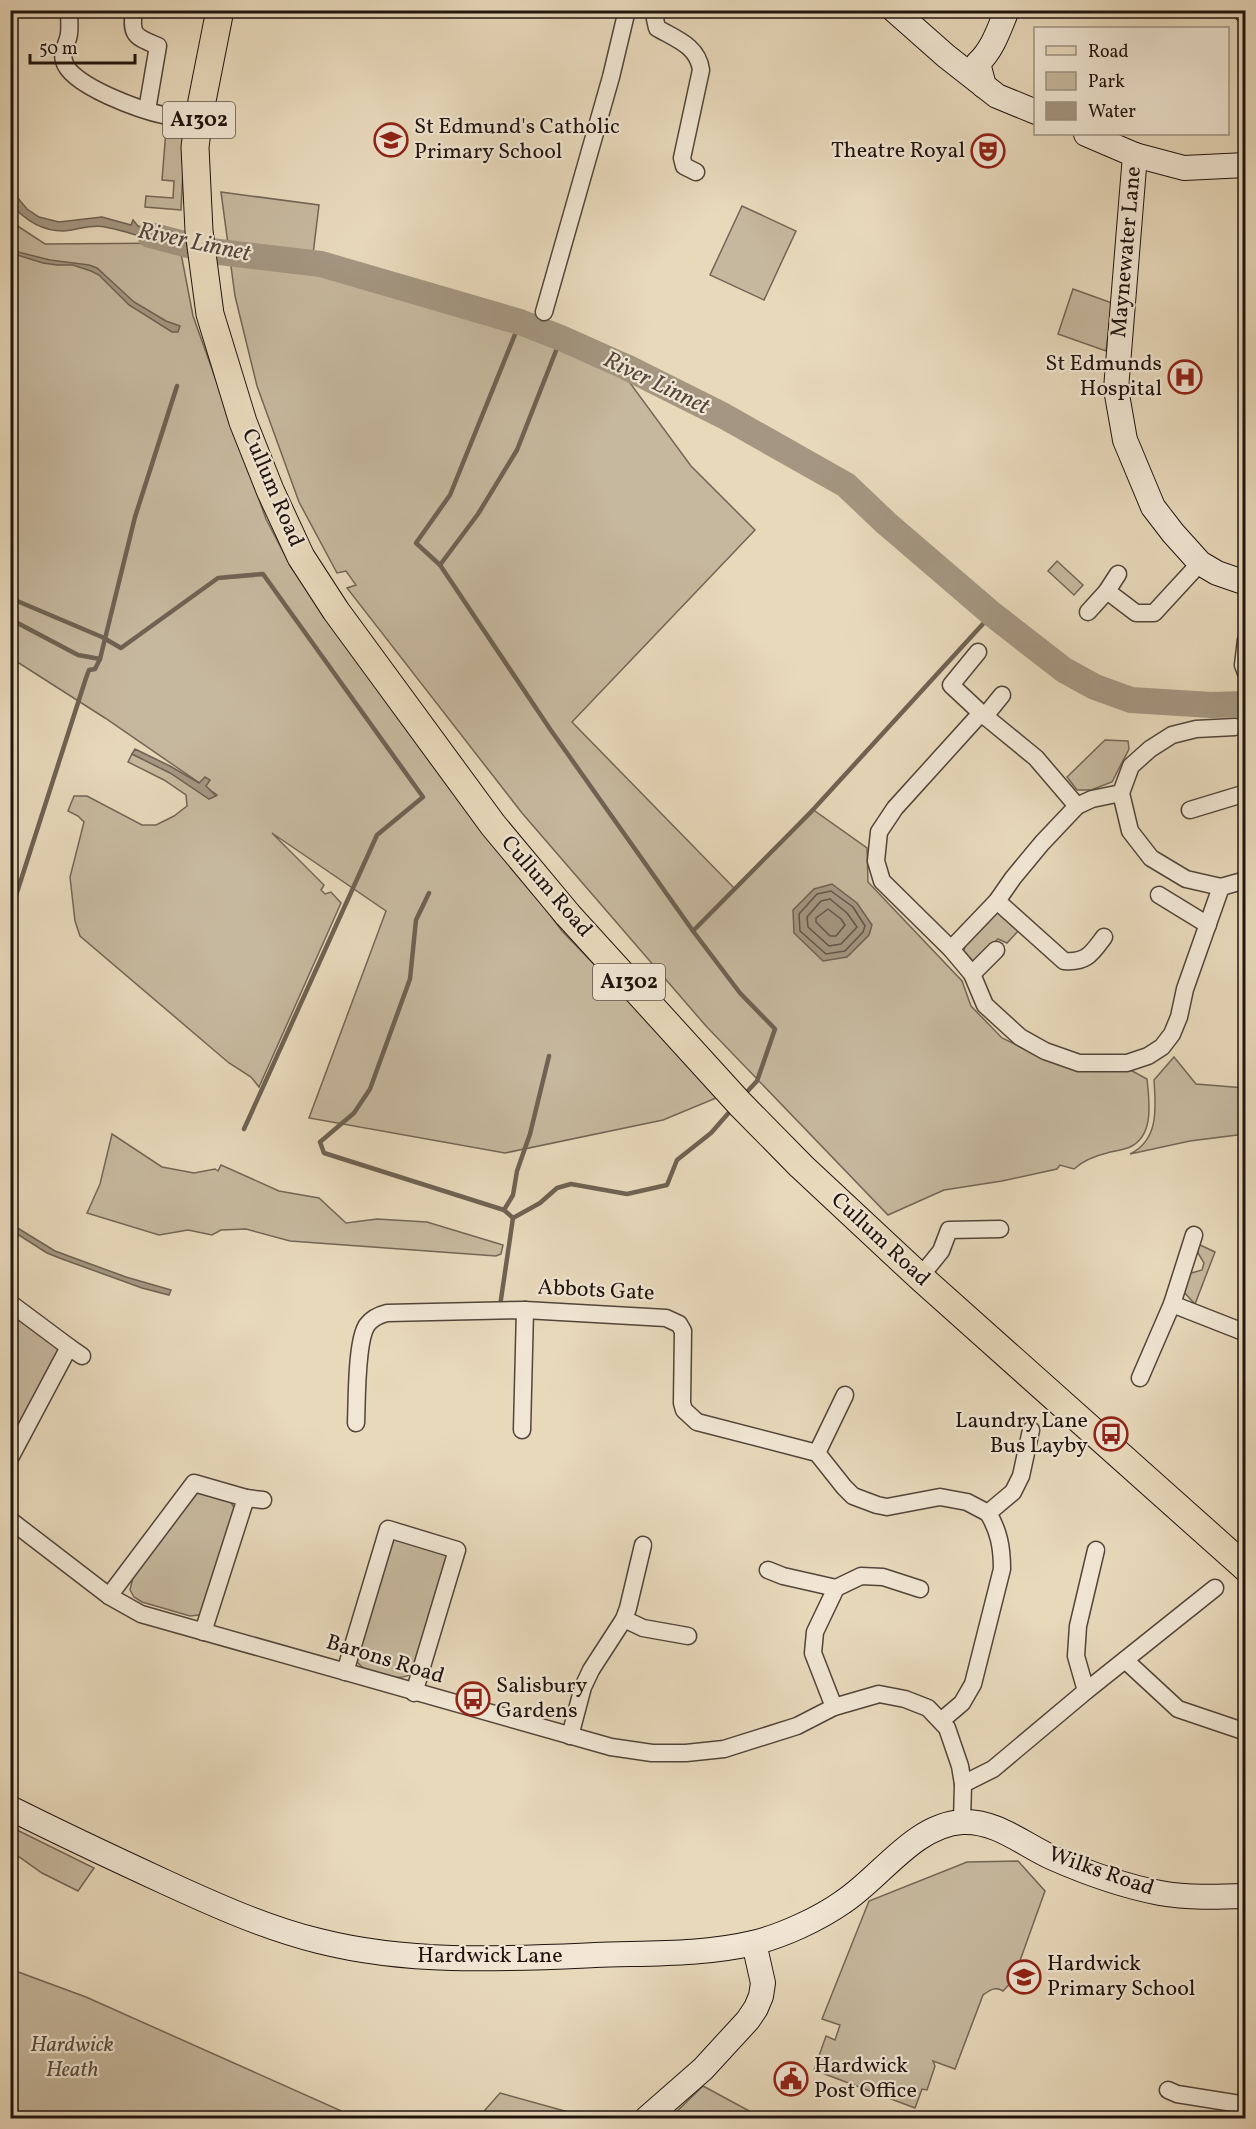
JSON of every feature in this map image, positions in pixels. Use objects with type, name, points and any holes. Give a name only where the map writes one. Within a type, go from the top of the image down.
[{"type":"main road","name":"Cullum Road","points":[[220,10],[195,147],[199,185],[199,231],[210,314],[243,422],[270,490],[301,557],[336,611],[493,825],[568,915],[748,1112],[801,1166],[920,1277],[1245,1568]]},
{"type":"street","points":[[69,10],[69,35],[63,56],[68,70],[92,87],[120,102],[169,116],[199,116]]},
{"type":"street","points":[[134,10],[132,26],[135,33],[158,46],[147,111]]},
{"type":"street","points":[[544,312],[611,77],[627,10]]},
{"type":"street","points":[[658,10],[655,19],[657,28],[691,48],[699,58],[701,70],[682,158],[684,166],[696,172]]},
{"type":"street","points":[[894,10],[946,56],[997,96],[1034,112]]},
{"type":"street","points":[[946,56],[967,65],[978,63],[986,56],[998,33],[1006,10]]},
{"type":"street","points":[[978,63],[984,86]]},
{"type":"street","points":[[1088,135],[1135,155],[1184,168],[1245,165]]},
{"type":"street","name":"Maynewater Lane","points":[[1135,155],[1116,389],[1125,440],[1153,507],[1200,563],[1217,573],[1245,583]]},
{"type":"street","points":[[1107,591],[1136,613],[1154,613],[1200,563]]},
{"type":"street","points":[[1088,612],[1107,591],[1118,574]]},
{"type":"street","points":[[1245,640],[1243,665],[1245,672]]},
{"type":"street","points":[[978,652],[951,685],[1036,758],[1077,806]]},
{"type":"street","points":[[1002,695],[895,808],[879,832],[876,861],[882,881],[951,950],[972,974],[985,1005],[1020,1037],[1045,1051],[1079,1063],[1127,1063],[1162,1047],[1172,1034],[1179,1017],[1185,989],[1221,887]]},
{"type":"street","points":[[1235,727],[1196,729],[1172,735],[1150,748],[1131,766],[1121,793],[1130,831],[1151,858],[1186,879],[1221,887],[1245,880]]},
{"type":"street","points":[[951,950],[997,901],[1042,843],[1077,806],[1092,799],[1121,793]]},
{"type":"street","points":[[1190,810],[1245,793]]},
{"type":"street","points":[[1159,895],[1208,925]]},
{"type":"street","points":[[997,901],[1064,961],[1077,962],[1090,956],[1104,937]]},
{"type":"street","points":[[972,974],[996,951]]},
{"type":"street","points":[[920,1277],[941,1251],[949,1230],[1000,1230]]},
{"type":"street","points":[[1140,1378],[1172,1304],[1194,1235]]},
{"type":"street","points":[[10,1303],[75,1351],[10,1458]]},
{"type":"street","points":[[1172,1304],[1245,1333]]},
{"type":"street","points":[[522,1430],[525,1310]]},
{"type":"street","name":"Abbots Gate","points":[[356,1423],[361,1339],[367,1326],[376,1317],[387,1313],[525,1310],[666,1318],[679,1324],[683,1331],[682,1403],[690,1417],[697,1422],[817,1453]]},
{"type":"street","points":[[846,1395],[817,1453],[844,1487],[862,1500],[887,1507],[940,1497],[967,1502],[988,1513],[997,1528],[1002,1554],[1002,1569],[974,1684],[962,1703],[942,1720],[951,1737],[963,1784],[962,1822]]},
{"type":"street","points":[[988,1513],[1013,1492],[1021,1476],[1031,1430]]},
{"type":"street","points":[[109,1596],[188,1481],[254,1499],[203,1632]]},
{"type":"street","name":"Barons Road","points":[[10,1520],[109,1596],[141,1614],[611,1747],[652,1753],[686,1753],[724,1749],[797,1726],[834,1707],[879,1694],[905,1699],[928,1708],[942,1720]]},
{"type":"street","points":[[345,1672],[382,1527],[463,1552],[414,1693]]},
{"type":"street","points":[[570,1736],[583,1687],[591,1670],[624,1619],[642,1545]]},
{"type":"street","points":[[1086,1691],[1076,1656],[1078,1626],[1096,1550]]},
{"type":"street","points":[[768,1570],[783,1576],[836,1588]]},
{"type":"street","points":[[834,1707],[813,1653],[814,1632],[836,1588],[861,1576],[883,1577],[920,1589]]},
{"type":"street","points":[[963,1784],[993,1769],[1125,1659],[1215,1588]]},
{"type":"street","points":[[624,1619],[643,1628],[688,1636]]},
{"type":"street","points":[[1125,1659],[1178,1708],[1245,1732]]},
{"type":"street","name":"Hardwick Lane","points":[[10,1808],[195,1896],[261,1923],[330,1943],[391,1954],[464,1959],[699,1951],[754,1943],[792,1930],[842,1903],[887,1862],[919,1839],[941,1827],[962,1822]]},
{"type":"street","name":"Wilks Road","points":[[962,1822],[982,1824],[1014,1836],[1051,1857],[1104,1878],[1161,1893],[1205,1898],[1245,1896]]},
{"type":"street","points":[[647,2118],[703,2069],[748,2020],[756,2008],[761,1996],[762,1983],[754,1943]]},
{"type":"street","points":[[1168,2090],[1177,2094],[1245,2105]]},
{"type":"green space","points":[[166,130],[185,131],[181,210],[145,207],[146,196],[173,198],[174,181],[162,180]]},
{"type":"green space","points":[[221,192],[319,205],[311,271],[396,291],[529,335],[625,376],[691,466],[755,530],[572,722],[735,889],[812,809],[867,848],[868,882],[962,981],[971,1006],[1002,1038],[1055,1063],[1123,1066],[1147,1079],[1149,1117],[1138,1142],[1130,1147],[1089,1159],[1074,1169],[1060,1165],[1057,1169],[1002,1181],[944,1190],[888,1215],[706,1026],[522,813],[347,588],[356,585],[346,571],[337,573],[299,502],[257,386],[235,296]]},
{"type":"green space","points":[[742,206],[796,231],[764,300],[710,275]]},
{"type":"green space","points":[[10,221],[45,244],[179,243],[193,316],[266,519],[291,567],[562,931],[721,1096],[663,1120],[505,1153],[309,1118],[386,911],[272,833],[324,885],[321,890],[325,894],[331,892],[341,903],[259,1087],[251,1077],[229,1063],[80,936],[75,921],[70,877],[84,822],[68,811],[74,796],[87,796],[142,825],[156,825],[187,806],[186,795],[164,780],[128,762],[132,754],[171,773],[209,799],[217,795],[105,718],[11,658]]},
{"type":"green space","points":[[1073,289],[1112,303],[1106,351],[1058,334]]},
{"type":"green space","points":[[1057,561],[1083,585],[1074,595],[1048,571]]},
{"type":"green space","points":[[1105,740],[1128,741],[1129,749],[1112,782],[1091,790],[1077,790],[1067,777]]},
{"type":"green space","points":[[1001,913],[1019,930],[1007,943],[998,939],[974,962],[964,951],[966,941],[989,914]]},
{"type":"green space","points":[[1174,1057],[1196,1084],[1245,1088],[1245,1134],[1190,1141],[1130,1154],[1139,1148],[1151,1132],[1155,1112],[1154,1080]]},
{"type":"green space","points":[[112,1134],[162,1167],[194,1173],[215,1169],[218,1171],[221,1165],[279,1191],[319,1198],[346,1223],[377,1219],[427,1222],[503,1245],[501,1254],[496,1256],[290,1241],[246,1229],[221,1230],[212,1235],[188,1230],[159,1235],[87,1213],[100,1184]]},
{"type":"green space","points":[[1198,1244],[1215,1252],[1195,1304],[1181,1289],[1188,1274],[1202,1270],[1204,1263],[1198,1253]]},
{"type":"green space","points":[[11,1316],[18,1317],[56,1344],[58,1350],[11,1447]]},
{"type":"green space","points":[[200,1492],[225,1498],[235,1510],[203,1610],[199,1615],[190,1616],[142,1602],[134,1597],[130,1590],[134,1573],[194,1494]]},
{"type":"green space","points":[[397,1536],[448,1553],[412,1673],[407,1676],[392,1677],[368,1670],[357,1662],[390,1544]]},
{"type":"green space","points":[[11,1827],[94,1868],[78,1891],[42,1873],[11,1851]]},
{"type":"green space","points":[[1018,1861],[1045,1891],[1017,1969],[1021,1972],[1003,1991],[990,1990],[983,1995],[955,2069],[933,2061],[935,2066],[927,2090],[922,2089],[915,2108],[814,2070],[826,2036],[835,2040],[840,2025],[822,2019],[869,1901],[967,1862]]},
{"type":"green space","name":"Hardwick Heath","points":[[10,1969],[86,1997],[357,2118],[11,2118]]},
{"type":"green space","points":[[703,2086],[753,2113],[753,2118],[670,2118]]},
{"type":"green space","points":[[500,2093],[590,2118],[478,2118]]},
{"type":"water","points":[[11,164],[17,197],[27,209],[39,217],[59,222],[102,217],[131,225],[133,220],[138,226],[181,239],[182,249],[100,226],[63,231],[48,229],[34,223],[11,204]]},
{"type":"water","points":[[10,250],[97,268],[134,302],[166,321],[180,326],[178,332],[172,332],[129,305],[99,275],[91,271],[73,265],[43,263],[11,253]]},
{"type":"water","points":[[135,749],[199,783],[205,777],[210,780],[206,786],[216,796],[209,799],[170,773],[132,754]]},
{"type":"water","points":[[832,884],[857,903],[872,925],[869,935],[847,957],[823,961],[794,933],[793,910],[814,889]]},
{"type":"water","points":[[11,1224],[55,1251],[126,1277],[171,1290],[169,1295],[142,1288],[47,1253],[11,1230]]},
{"type":"waterway","name":"River Linnet","points":[[150,235],[211,251],[321,264],[520,322],[561,338],[626,367],[724,416],[846,485],[886,523],[992,614],[1064,670],[1095,687],[1131,700],[1211,705],[1246,704]]},
{"type":"waterway","points":[[520,322],[450,495],[416,543],[440,565],[550,729],[693,931],[740,993],[775,1029],[757,1081],[744,1095]]},
{"type":"waterway","points":[[440,565],[478,514],[517,450],[561,338]]},
{"type":"waterway","points":[[10,914],[86,678],[89,670],[95,669],[100,659],[135,517],[177,386]]},
{"type":"waterway","points":[[10,598],[102,637],[121,648],[218,578],[263,574],[423,797],[377,835],[244,1129]]},
{"type":"waterway","points":[[693,931],[810,813],[992,614]]},
{"type":"waterway","points":[[10,619],[78,655],[100,659]]},
{"type":"waterway","points":[[429,893],[416,920],[410,979],[370,1089],[354,1113],[320,1142],[324,1153],[504,1210],[513,1218],[540,1203],[557,1188],[571,1184],[627,1194],[667,1185],[677,1160],[711,1133],[733,1108]]},
{"type":"waterway","points":[[504,1210],[513,1195],[517,1171],[530,1134],[549,1056]]},
{"type":"waterway","points":[[500,1306],[513,1218]]},
{"type":"place","name":"St Edmund's Catholic Primary School","points":[[391,140]]},
{"type":"place","name":"Theatre Royal","points":[[988,151]]},
{"type":"place","name":"St Edmunds Hospital","points":[[1185,377]]},
{"type":"place","name":"Laundry Lane Bus Layby","points":[[1111,1434]]},
{"type":"place","name":"Salisbury Gardens","points":[[473,1699]]},
{"type":"place","name":"Hardwick Primary School","points":[[1024,1977]]},
{"type":"place","name":"Hardwick Post Office","points":[[791,2079]]}]
